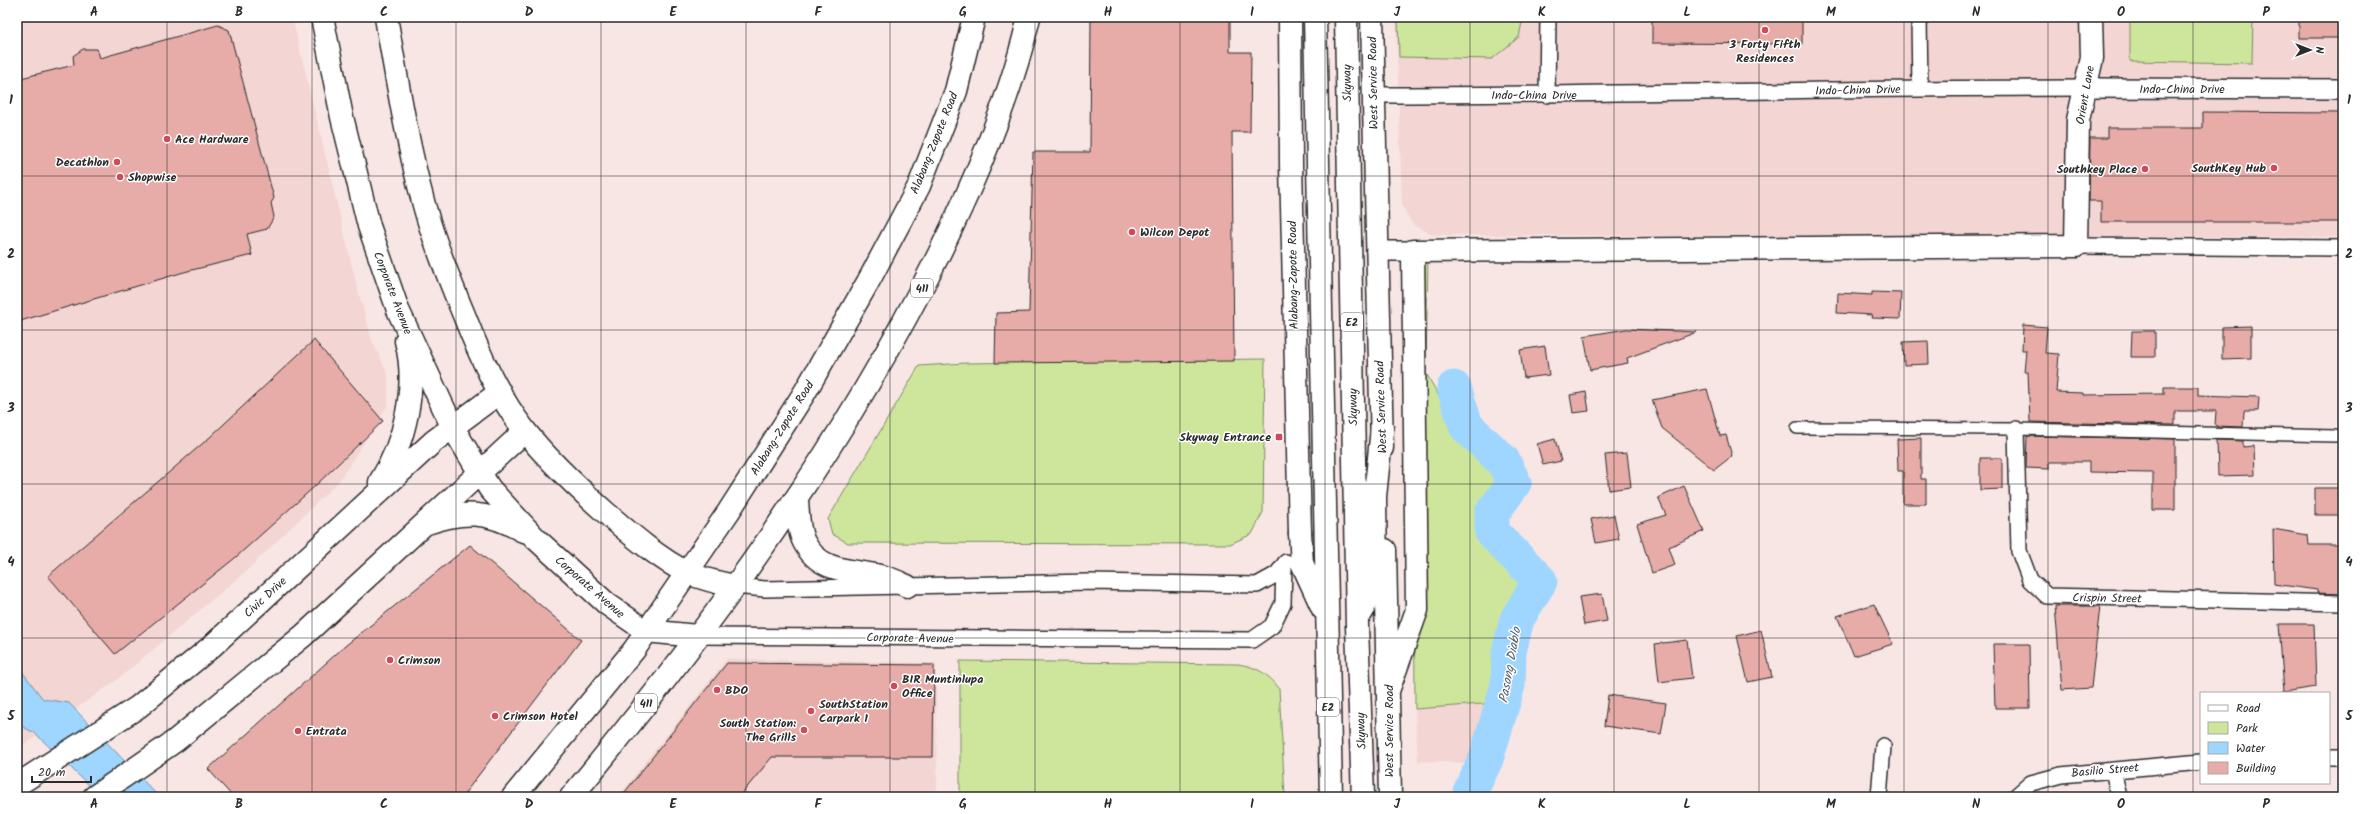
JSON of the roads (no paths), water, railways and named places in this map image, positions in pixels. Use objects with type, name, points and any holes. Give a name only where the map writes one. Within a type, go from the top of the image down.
[{"type":"main road","name":"Corporate Avenue","points":[[322,17],[342,117],[369,226],[398,310],[452,426],[480,473],[490,489],[535,538],[607,604],[646,631],[697,636]]},
{"type":"main road","name":"Corporate Avenue","points":[[386,17],[402,108],[424,206],[456,296],[479,354],[500,392],[525,431],[588,497],[611,517],[644,544],[686,572],[713,582],[735,586]]},
{"type":"main road","name":"Alabang-Zapote Road","points":[[513,797],[634,650],[729,511],[805,392],[868,282],[919,186],[956,91],[974,17]]},
{"type":"main road","name":"411","points":[[571,797],[697,636],[797,500],[871,380],[908,316],[972,187],[1007,90],[1029,17]]},
{"type":"main road","name":"Alabang-Zapote Road","points":[[1290,17],[1294,357],[1300,533]]},
{"type":"main road","name":"E2","points":[[1315,17],[1326,616],[1331,797]]},
{"type":"main road","name":"Skyway","points":[[1346,17],[1357,626],[1363,797]]},
{"type":"main road","name":"West Service Road","points":[[1372,17],[1376,251],[1389,688],[1390,797]]},
{"type":"main road","name":"Orient Lane","points":[[2076,246],[2078,120],[2092,58],[2091,17]]},
{"type":"main road","points":[[1389,688],[1417,610],[1413,251],[2076,246]]},
{"type":"main road","points":[[370,498],[386,473],[398,445],[406,416],[410,381],[407,345],[398,310]]},
{"type":"main road","name":"Civic Drive","points":[[26,780],[138,707],[217,642],[370,498],[452,426],[500,392]]},
{"type":"main road","points":[[1357,626],[1376,575],[1375,497],[1382,428]]},
{"type":"main road","points":[[94,797],[175,741],[304,635],[525,431]]},
{"type":"main road","points":[[797,500],[803,541],[812,555],[826,566],[885,577],[907,586]]},
{"type":"main road","points":[[422,525],[446,516],[472,513],[493,517],[535,538]]},
{"type":"main road","name":"E2","points":[[1300,533],[1302,563],[1326,616]]},
{"type":"street","points":[[1547,95],[1548,17]]},
{"type":"street","points":[[1919,17],[1920,89]]},
{"type":"street","name":"Indo-China Drive","points":[[1374,95],[1547,95],[1920,89],[2343,89]]},
{"type":"street","points":[[2076,246],[2343,248]]},
{"type":"street","points":[[1376,251],[1413,251]]},
{"type":"street","points":[[1797,428],[2016,429],[2335,436]]},
{"type":"street","name":"Crispin Street","points":[[2016,429],[2019,551],[2030,580],[2047,596],[2343,603]]},
{"type":"street","name":"Corporate Avenue","points":[[735,586],[765,589],[1089,582],[1257,586],[1272,577],[1284,565],[1300,533]]},
{"type":"street","name":"Corporate Avenue","points":[[697,636],[1252,640],[1272,626],[1283,603],[1284,565]]},
{"type":"street","points":[[1878,797],[1883,746]]},
{"type":"street","points":[[2330,757],[2343,756]]},
{"type":"street","name":"Basilio Street","points":[[2015,797],[2031,782],[2053,776],[2200,762]]},
{"type":"street","points":[[2113,770],[2120,797]]},
{"type":"water","points":[[17,665],[43,699],[69,703],[159,797],[101,797],[35,733],[17,724]]},
{"type":"waterway","name":"Pasong Diablo","points":[[1454,388],[1466,426],[1503,461],[1514,483],[1492,513],[1492,532],[1540,581],[1517,619],[1509,652],[1508,685],[1486,759],[1470,792],[1470,797]]},
{"type":"place","name":"3 Forty Fifth Residences","points":[[1765,30]]},
{"type":"place","name":"Ace Hardware","points":[[167,139]]},
{"type":"place","name":"Decathlon","points":[[117,162]]},
{"type":"place","name":"SouthKey Hub","points":[[2274,168]]},
{"type":"place","name":"Southkey Place","points":[[2145,169]]},
{"type":"place","name":"Shopwise","points":[[120,177]]},
{"type":"place","name":"Wilcon Depot","points":[[1132,232]]},
{"type":"place","name":"Skyway Entrance","points":[[1279,437]]},
{"type":"place","name":"Crimson","points":[[390,660]]},
{"type":"place","name":"BIR Muntinlupa Office","points":[[894,686]]},
{"type":"place","name":"BDO","points":[[717,690]]},
{"type":"place","name":"SouthStation Carpark 1","points":[[811,711]]},
{"type":"place","name":"Crimson Hotel","points":[[495,716]]},
{"type":"place","name":"South Station: The Grills","points":[[804,730]]},
{"type":"place","name":"Entrata","points":[[298,731]]}]
